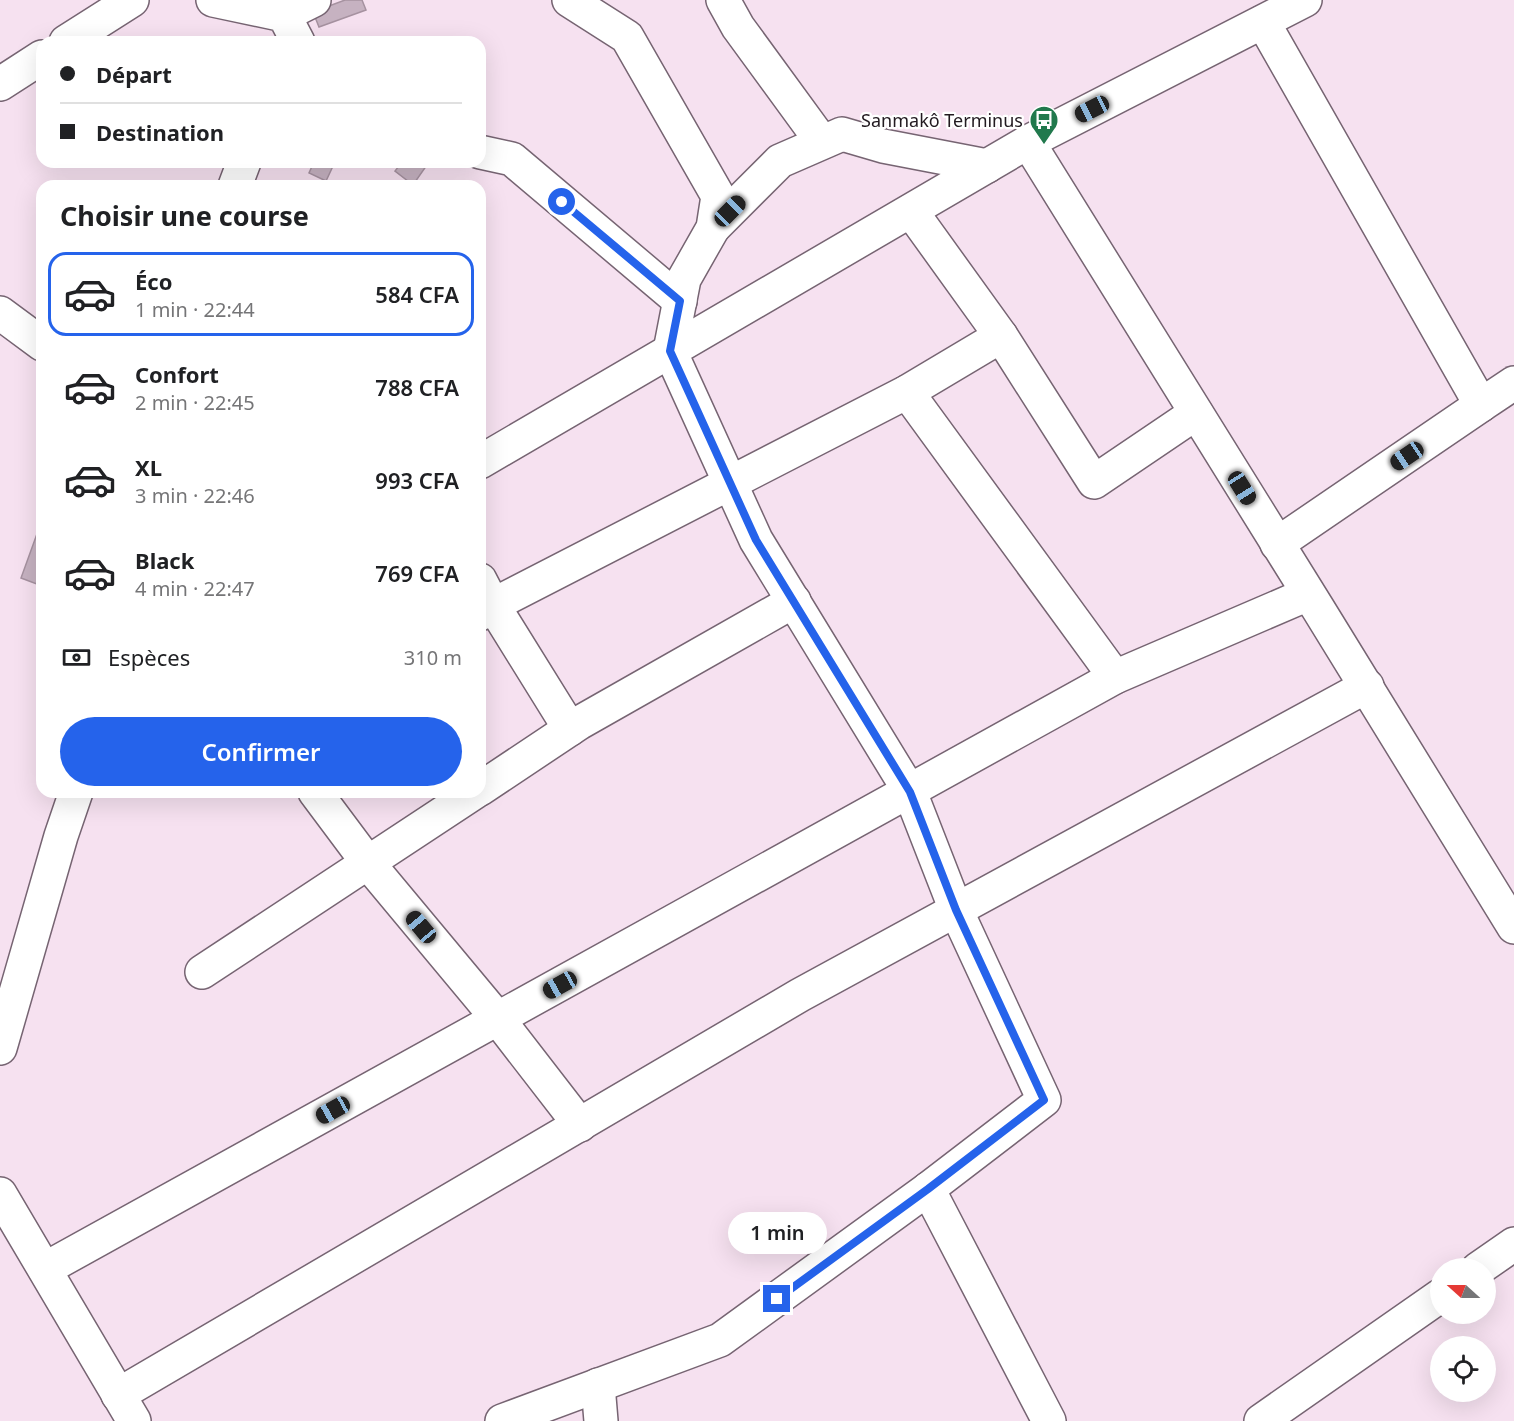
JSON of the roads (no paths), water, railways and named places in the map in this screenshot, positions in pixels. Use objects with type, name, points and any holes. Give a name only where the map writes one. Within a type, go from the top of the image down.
[{"type":"street","points":[[75,36],[132,0]]},
{"type":"street","points":[[213,0],[291,29],[314,0]]},
{"type":"street","points":[[569,0],[627,37],[718,195],[713,228]]},
{"type":"street","points":[[723,0],[738,27],[822,142]]},
{"type":"street","points":[[486,458],[1028,142],[1305,0]]},
{"type":"street","points":[[1263,22],[1481,405]]},
{"type":"street","points":[[0,84],[36,61]]},
{"type":"street","points":[[502,1421],[720,1340],[928,1189],[1044,1100],[956,910],[910,792],[756,540],[670,351],[684,279],[713,228],[780,161],[842,134],[883,146],[987,166]]},
{"type":"street","points":[[1028,142],[1514,927]]},
{"type":"street","points":[[486,153],[512,159],[680,301]]},
{"type":"street","points":[[911,211],[1001,336],[1094,482],[1196,413]]},
{"type":"street","points":[[0,313],[36,340]]},
{"type":"street","points":[[486,599],[730,484],[907,392],[1001,336]]},
{"type":"street","points":[[1277,544],[1514,383]]},
{"type":"street","points":[[907,392],[1115,677]]},
{"type":"street","points":[[45,1269],[1115,677],[1308,594]]},
{"type":"street","points":[[486,785],[570,729],[794,601]]},
{"type":"street","points":[[486,603],[570,729]]},
{"type":"street","points":[[0,1194],[126,1408],[579,1125],[800,995],[1366,686]]},
{"type":"street","points":[[0,1048],[57,848],[74,798]]},
{"type":"street","points":[[319,798],[368,863],[498,1019],[579,1125]]},
{"type":"street","points":[[202,972],[466,798]]},
{"type":"street","points":[[928,1189],[1049,1421]]},
{"type":"street","points":[[1494,1258],[1514,1244]]},
{"type":"street","points":[[1261,1421],[1430,1303]]},
{"type":"street","points":[[598,1385],[601,1421]]},
{"type":"place","name":"Sanmakô Terminus","points":[[1044,146]]}]
